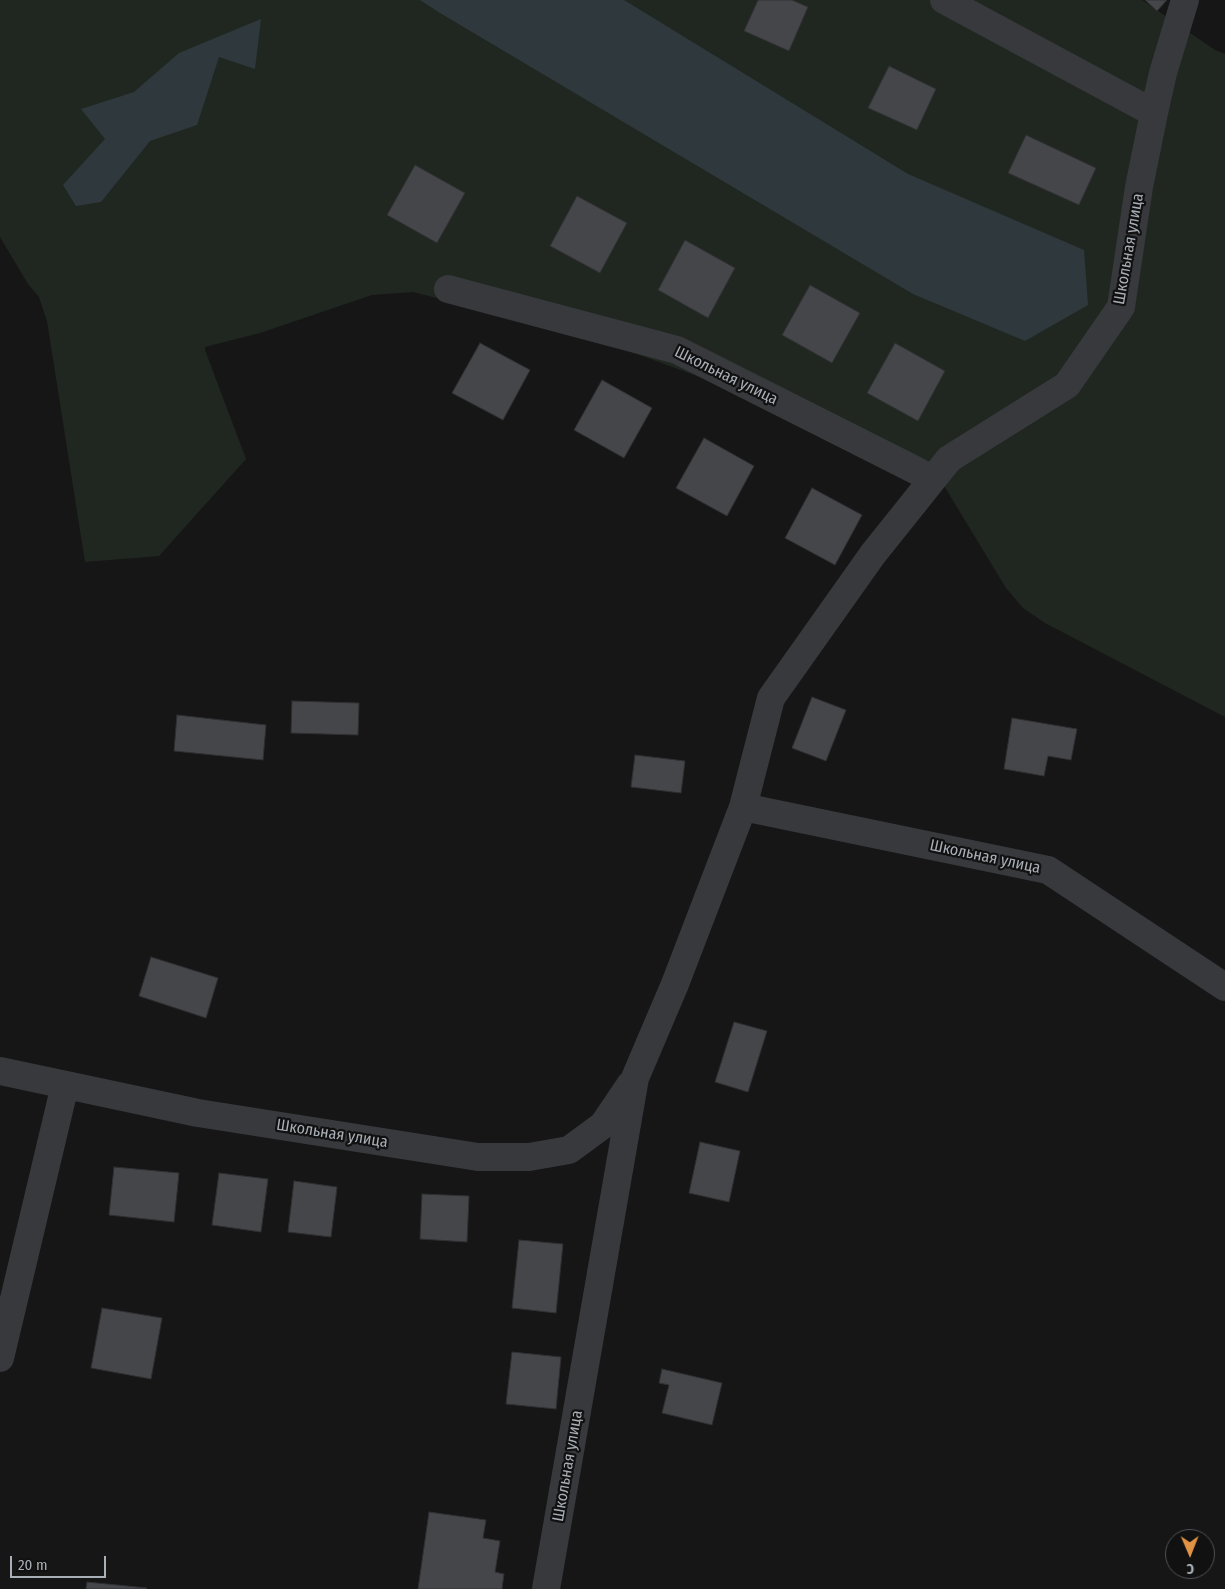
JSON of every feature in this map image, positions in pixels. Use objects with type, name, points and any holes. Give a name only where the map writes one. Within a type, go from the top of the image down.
[{"type":"street","points":[[944,0],[1154,113]]},
{"type":"street","name":"Школьная улица","points":[[0,1071],[198,1113],[478,1158],[529,1157],[569,1150],[603,1125],[635,1078],[675,984],[743,807],[771,698],[873,554],[950,459],[1067,384],[1121,307],[1139,187],[1154,113],[1163,73],[1185,0]]},
{"type":"street","name":"Школьная улица","points":[[448,289],[677,350],[933,480]]},
{"type":"street","name":"Школьная улица","points":[[743,807],[1048,870],[1225,987]]},
{"type":"street","name":"Школьная улица","points":[[546,1589],[635,1078]]},
{"type":"street","points":[[0,1358],[65,1085]]},
{"type":"shaded area","points":[[0,0],[1142,0],[1215,50],[1225,54],[1225,717],[1045,623],[1023,608],[1006,588],[929,461],[596,339],[413,292],[372,295],[260,333],[205,347],[246,459],[159,556],[85,562],[47,321],[39,297],[28,284],[0,237]]},
{"type":"shaded area","points":[[420,0],[624,0],[908,174],[1084,250],[1088,305],[1025,341],[913,294]]},
{"type":"shaded area","points":[[261,19],[255,69],[219,57],[197,125],[150,141],[101,202],[76,206],[63,185],[105,139],[81,109],[134,92],[179,53]]},
{"type":"building","points":[[758,0],[792,0],[808,7],[789,51],[744,31]]},
{"type":"building","points":[[1145,0],[1167,0],[1157,11]]},
{"type":"building","points":[[889,66],[936,89],[917,130],[868,108]]},
{"type":"building","points":[[1026,135],[1096,168],[1079,205],[1008,173]]},
{"type":"building","points":[[415,165],[465,193],[437,243],[387,215]]},
{"type":"building","points":[[577,196],[627,223],[600,273],[550,246]]},
{"type":"building","points":[[685,240],[735,268],[708,318],[658,290]]},
{"type":"building","points":[[810,285],[860,313],[832,363],[782,335]]},
{"type":"building","points":[[480,343],[530,370],[503,420],[452,393]]},
{"type":"building","points":[[895,343],[945,371],[918,421],[867,393]]},
{"type":"building","points":[[602,380],[652,408],[624,458],[574,430]]},
{"type":"building","points":[[704,438],[754,466],[727,516],[676,488]]},
{"type":"building","points":[[812,488],[862,515],[835,565],[785,538]]},
{"type":"building","points":[[812,697],[846,710],[826,761],[792,748]]},
{"type":"building","points":[[292,701],[359,703],[358,735],[291,733]]},
{"type":"building","points":[[177,715],[266,725],[263,760],[174,751]]},
{"type":"building","points":[[1012,718],[1077,729],[1071,760],[1048,756],[1044,776],[1004,769]]},
{"type":"building","points":[[635,755],[685,761],[681,793],[631,787]]},
{"type":"building","points":[[151,957],[218,978],[206,1018],[139,996]]},
{"type":"building","points":[[734,1022],[767,1031],[748,1092],[715,1082]]},
{"type":"building","points":[[700,1142],[740,1151],[729,1202],[689,1193]]},
{"type":"building","points":[[114,1167],[179,1173],[174,1222],[109,1215]]},
{"type":"building","points":[[219,1173],[268,1179],[261,1232],[212,1225]]},
{"type":"building","points":[[294,1181],[337,1187],[331,1237],[288,1232]]},
{"type":"building","points":[[422,1194],[469,1196],[467,1242],[420,1239]]},
{"type":"building","points":[[519,1240],[563,1244],[556,1313],[512,1308]]},
{"type":"building","points":[[102,1308],[162,1318],[151,1379],[91,1368]]},
{"type":"building","points":[[512,1352],[561,1357],[556,1409],[506,1404]]},
{"type":"building","points":[[662,1369],[722,1383],[712,1425],[662,1413],[669,1385],[659,1383]]},
{"type":"building","points":[[429,1512],[486,1520],[483,1538],[500,1541],[495,1572],[504,1574],[502,1589],[418,1589]]},
{"type":"building","points":[[87,1582],[147,1588],[86,1589]]}]
